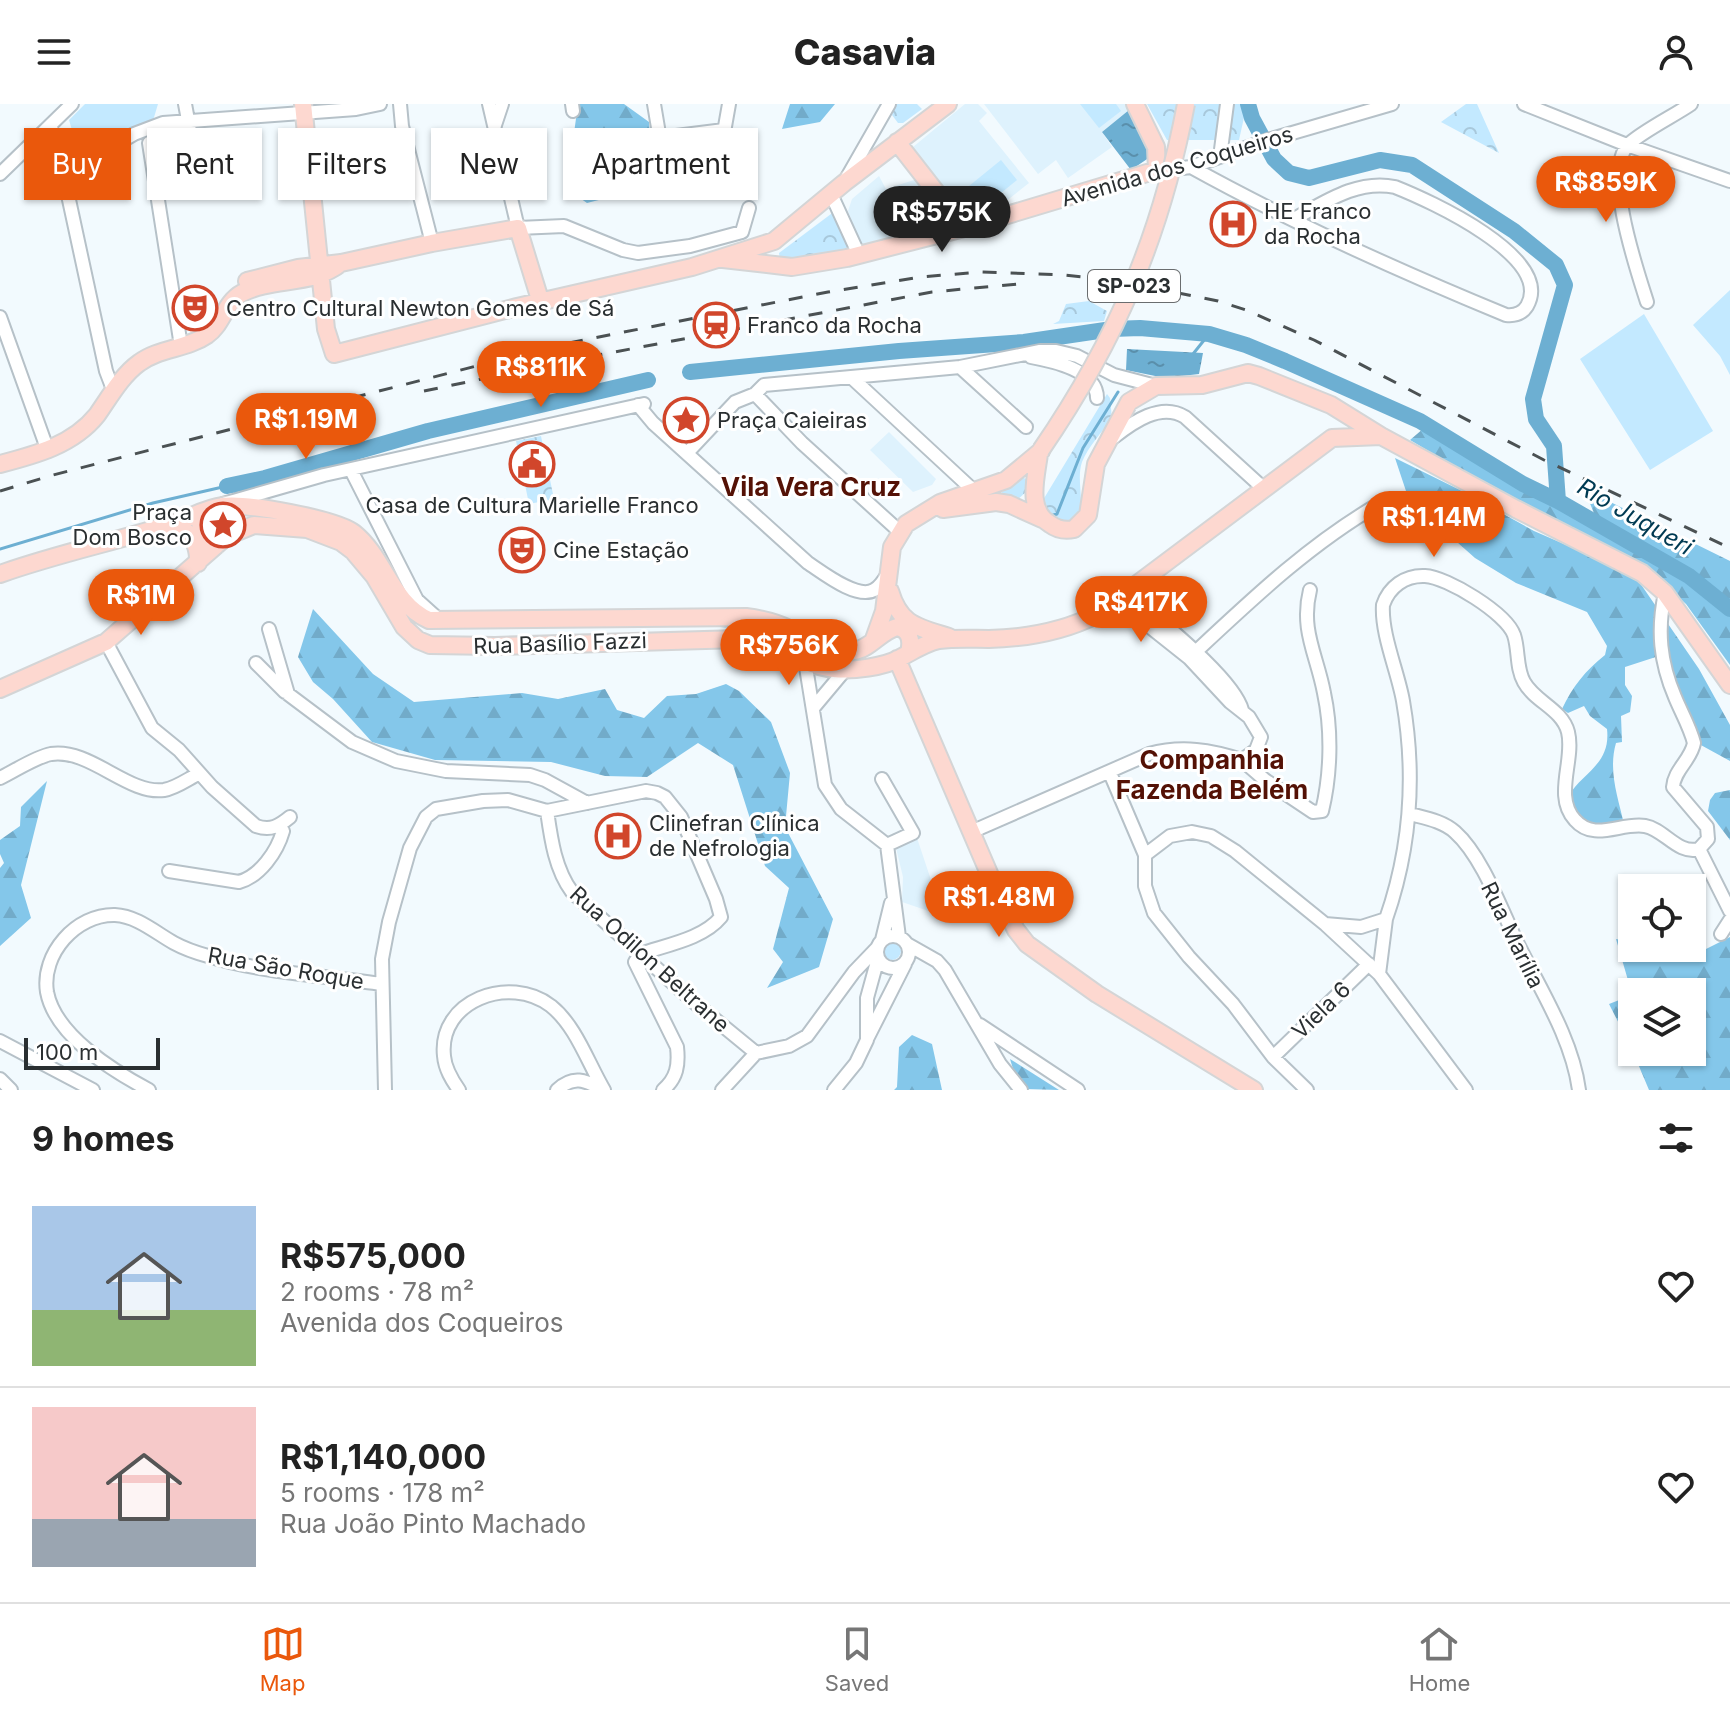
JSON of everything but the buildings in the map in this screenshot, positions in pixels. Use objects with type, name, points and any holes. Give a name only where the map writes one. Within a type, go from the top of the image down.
[{"type":"main road","points":[[304,108],[326,329],[334,354],[720,259],[767,244],[948,104]]},
{"type":"main road","points":[[1135,104],[1156,147],[1157,170]]},
{"type":"main road","name":"SP-023","points":[[899,531],[929,509],[1006,480],[1040,452],[1099,359],[1130,296],[1159,217],[1186,104]]},
{"type":"main road","points":[[897,142],[964,228]]},
{"type":"main road","name":"Avenida dos Coqueiros","points":[[720,259],[775,267],[807,265],[859,255],[964,228],[1157,170]]},
{"type":"main road","points":[[0,464],[48,451],[87,426],[135,366],[156,354],[206,336],[221,315],[228,293],[240,284],[273,274],[320,270],[432,243],[518,228],[541,303]]},
{"type":"main road","points":[[767,244],[768,256],[775,267]]},
{"type":"main road","points":[[929,509],[996,502],[1009,504],[1059,529],[1074,529],[1084,521],[1090,508],[1093,471],[1124,407],[1156,386],[1202,385],[1248,373],[1331,405],[1381,436],[1516,509],[1642,573],[1665,593],[1730,685]]},
{"type":"main road","points":[[888,581],[898,612],[908,622],[954,639],[1018,637],[1056,631],[1096,615],[1332,438],[1338,429],[1331,405]]},
{"type":"main road","points":[[1332,438],[1381,436]]},
{"type":"main road","name":"SP-023","points":[[1040,452],[1035,497],[1036,510],[1042,519]]},
{"type":"main road","points":[[0,574],[172,524],[220,506]]},
{"type":"main road","name":"Rua Basílio Fazzi","points":[[220,506],[251,507],[347,528],[373,552],[402,600],[424,618],[442,622],[736,617],[766,621],[812,641],[853,651],[864,648],[888,630],[902,628],[910,638],[903,656]]},
{"type":"main road","points":[[0,689],[106,642],[198,563],[218,544],[202,530],[199,513]]},
{"type":"main road","points":[[172,524],[182,528],[195,542],[198,563]]},
{"type":"main road","name":"Rua Basílio Fazzi","points":[[218,544],[227,536],[254,525],[307,529],[341,542],[363,561],[399,620],[418,640],[430,645],[715,639],[761,643],[816,666],[845,670],[903,656],[934,641],[954,639]]},
{"type":"main road","points":[[873,640],[884,611],[892,547],[899,531]]},
{"type":"main road","points":[[490,620],[485,631],[488,640],[495,646]]},
{"type":"main road","points":[[464,621],[473,634],[470,646]]},
{"type":"main road","points":[[786,653],[794,645],[794,631]]},
{"type":"main road","points":[[805,661],[806,650],[812,641]]},
{"type":"main road","points":[[903,656],[971,832],[997,892],[1016,930],[1027,944],[1097,994],[1254,1090]]},
{"type":"street","points":[[0,174],[72,104]]},
{"type":"street","points":[[185,104],[190,128]]},
{"type":"street","points":[[131,136],[163,123],[304,108],[356,109],[380,104]]},
{"type":"street","points":[[400,104],[402,126],[432,243]]},
{"type":"street","points":[[489,104],[494,128]]},
{"type":"street","points":[[494,128],[502,104]]},
{"type":"street","points":[[654,104],[658,128]]},
{"type":"street","points":[[724,128],[729,104]]},
{"type":"street","points":[[859,255],[838,188],[889,104]]},
{"type":"street","points":[[1220,157],[1227,104]]},
{"type":"street","name":"Avenida dos Coqueiros","points":[[1157,170],[1191,167],[1392,104]]},
{"type":"street","points":[[1524,104],[1730,181]]},
{"type":"street","points":[[1647,302],[1625,229],[1621,163],[1627,145],[1691,104]]},
{"type":"street","points":[[1191,167],[1228,188],[1294,219],[1506,315],[1513,316],[1523,311],[1531,298],[1527,275],[1510,254],[1462,218],[1395,187],[1383,184],[1351,190],[1294,219]]},
{"type":"street","points":[[70,200],[106,371],[114,392]]},
{"type":"street","points":[[158,200],[181,346]]},
{"type":"street","points":[[511,200],[518,228],[564,226],[638,253],[690,246],[742,232],[749,208]]},
{"type":"street","points":[[0,317],[48,451]]},
{"type":"street","points":[[688,452],[735,402],[755,394],[764,385],[960,367],[1040,351],[1064,352],[1114,375],[1156,386]]},
{"type":"street","points":[[1020,355],[1046,360],[1079,373],[1095,385],[1097,398]]},
{"type":"street","points":[[960,367],[1026,427]]},
{"type":"street","points":[[851,377],[974,491]]},
{"type":"street","points":[[755,394],[802,443],[899,531]]},
{"type":"street","points":[[220,506],[236,499],[351,470],[641,405],[808,563],[835,581],[865,593],[888,581]]},
{"type":"street","points":[[1107,442],[1138,419],[1174,412],[1185,417],[1263,488]]},
{"type":"street","points":[[351,470],[417,600],[442,622]]},
{"type":"street","points":[[1193,654],[1281,574],[1336,531],[1379,504]]},
{"type":"street","points":[[1374,969],[1406,849],[1410,814],[1407,728],[1383,605],[1386,596],[1398,584],[1415,576],[1426,576],[1451,583],[1504,620],[1512,630],[1525,684],[1557,714],[1568,734],[1565,796],[1567,808],[1579,824],[1599,831],[1647,826],[1684,849],[1699,849],[1708,839],[1707,827],[1673,787],[1673,781],[1690,756],[1694,743],[1673,693],[1660,648],[1659,619],[1665,593]]},
{"type":"street","points":[[971,832],[1164,750],[1210,750],[1242,760],[1273,786],[1313,812],[1322,811],[1328,768],[1329,725],[1325,696],[1306,625],[1305,612],[1310,590]]},
{"type":"street","points":[[1122,596],[1193,654],[1230,702],[1255,725],[1261,737],[1256,750],[1242,760]]},
{"type":"street","points":[[269,629],[288,694]]},
{"type":"street","points":[[106,642],[145,718],[158,734],[179,750],[198,774],[248,821],[263,828],[278,827],[290,817]]},
{"type":"street","points":[[805,661],[807,687],[814,707],[820,767],[830,796],[856,823],[887,845],[893,873],[893,896],[903,940],[910,954],[856,1063],[834,1090]]},
{"type":"street","points":[[256,663],[288,694],[352,742],[381,756],[446,771],[530,775],[587,803]]},
{"type":"street","points":[[814,707],[845,670]]},
{"type":"street","points":[[0,778],[51,754],[84,761],[143,787],[158,790],[168,790],[198,774]]},
{"type":"street","points":[[1110,773],[1145,855],[1145,886],[1154,913],[1189,957],[1233,1004],[1273,1057],[1307,1090]]},
{"type":"street","points":[[882,779],[913,833],[887,845]]},
{"type":"street","points":[[382,984],[382,959],[389,922],[410,848],[426,817],[436,809],[483,801],[521,802],[547,811],[646,791],[665,797],[681,817],[721,917],[708,929],[640,954],[635,962],[639,975],[672,1031],[677,1047],[679,1058],[675,1077],[663,1090]]},
{"type":"street","name":"Rua Odilon Beltrane","points":[[547,811],[553,847],[564,881],[585,905],[756,1053]]},
{"type":"street","name":"Rua Marília","points":[[1410,814],[1454,830],[1474,857],[1558,1025],[1579,1090]]},
{"type":"street","points":[[169,871],[239,882],[250,879],[280,841],[283,831],[278,827]]},
{"type":"street","points":[[1145,855],[1170,836],[1192,832],[1211,836],[1235,851],[1325,924],[1374,969],[1466,1090]]},
{"type":"street","points":[[1699,849],[1730,911]]},
{"type":"street","points":[[867,1040],[867,998],[893,896]]},
{"type":"street","name":"Rua São Roque","points":[[149,1090],[92,1053],[61,1023],[49,1003],[46,983],[52,956],[71,932],[83,923],[111,915],[126,916],[177,945],[210,957],[382,984],[385,1090]]},
{"type":"street","points":[[1325,924],[1361,927],[1386,919]]},
{"type":"street","points":[[1721,934],[1730,920]]},
{"type":"street","points":[[722,1090],[756,1053],[789,1046],[807,1036],[854,972],[889,936],[903,940],[945,970],[1000,1064],[1021,1090]]},
{"type":"street","points":[[879,949],[881,963],[890,969],[933,959]]},
{"type":"street","name":"Viela 6","points":[[1273,1057],[1374,969]]},
{"type":"street","points":[[459,1090],[446,1068],[445,1032],[463,1009],[480,998],[504,990],[538,997],[565,1019],[604,1090]]},
{"type":"street","points":[[978,1023],[1078,1090]]},
{"type":"street","points":[[0,1041],[93,1090]]},
{"type":"street","points":[[0,1079],[11,1090]]},
{"type":"street","points":[[557,1090],[576,1079],[604,1090]]},
{"type":"shaded area","points":[[965,104],[978,104],[987,113],[979,121],[1029,183],[995,210],[989,205],[968,217],[913,147]]},
{"type":"shaded area","points":[[984,104],[1125,104],[1129,110],[1102,132],[1112,147],[1068,178],[1056,160],[1038,174]]},
{"type":"shaded area","points":[[879,176],[886,189],[917,179],[934,202],[908,215],[914,235],[861,246],[848,211],[852,199]]},
{"type":"shaded area","points":[[889,432],[936,479],[932,485],[913,492],[870,450]]},
{"type":"shaded area","points":[[916,835],[946,917],[902,902],[903,877],[896,848]]},
{"type":"green space","points":[[85,104],[158,104],[152,124],[131,132],[131,128],[71,128],[69,120]]},
{"type":"green space","points":[[578,104],[624,104],[649,122],[649,128],[575,128]]},
{"type":"green space","points":[[790,104],[835,104],[820,122],[782,129]]},
{"type":"green space","points":[[896,104],[917,104],[922,109],[903,123],[898,123],[892,115]]},
{"type":"green space","points":[[1080,104],[1116,104],[1121,111],[1099,128]]},
{"type":"green space","points":[[1147,104],[1247,104],[1239,140],[1167,140]]},
{"type":"green space","points":[[1466,104],[1477,104],[1499,153],[1441,122]]},
{"type":"green space","points":[[1001,160],[1017,180],[985,206],[969,186]]},
{"type":"green space","points":[[835,211],[854,254],[780,261],[779,253]]},
{"type":"green space","points":[[1730,290],[1730,375],[1720,356],[1693,325]]},
{"type":"green space","points":[[1089,301],[1107,311],[1104,321],[1053,324],[1059,321],[1066,304]]},
{"type":"green space","points":[[1644,314],[1713,431],[1650,470],[1580,359]]},
{"type":"green space","points":[[1107,394],[1112,419],[1082,462],[1079,513],[1066,523],[1052,523],[1042,505],[1043,500]]},
{"type":"green space","points":[[1424,428],[1522,487],[1592,523],[1596,518],[1584,489],[1730,561],[1730,665],[1686,604],[1655,575],[1491,488],[1410,440]]},
{"type":"green space","points":[[541,436],[554,499],[529,504],[516,441]]},
{"type":"green space","points":[[1395,458],[1534,531],[1603,561],[1640,583],[1699,669],[1730,725],[1730,761],[1699,744],[1665,654],[1625,667],[1625,685],[1632,696],[1630,712],[1621,716],[1622,742],[1616,743],[1613,764],[1624,824],[1608,829],[1581,824],[1568,797],[1600,760],[1605,751],[1607,729],[1590,716],[1584,706],[1568,713],[1562,709],[1580,679],[1605,655],[1607,646],[1587,612],[1516,583],[1475,558],[1431,519],[1413,512]]},
{"type":"green space","points":[[1022,477],[1026,479],[1026,492],[1016,501],[1003,497],[1001,493]]},
{"type":"green space","points":[[313,609],[373,674],[414,702],[522,693],[558,699],[605,689],[617,710],[644,718],[667,696],[696,694],[726,684],[739,691],[771,722],[790,773],[785,827],[833,919],[819,967],[767,988],[783,962],[773,949],[789,888],[765,866],[733,765],[698,743],[647,777],[605,776],[551,762],[435,760],[372,742],[313,682],[298,657]]},
{"type":"green space","points":[[708,624],[723,626],[747,625],[777,634],[777,637],[772,639]]},
{"type":"green space","points":[[47,781],[21,885],[31,918],[0,946],[0,868],[4,863],[0,840],[20,826],[21,807]]},
{"type":"green space","points":[[1730,790],[1730,840],[1708,811],[1715,793]]},
{"type":"green space","points":[[1730,937],[1730,1090],[1649,1090],[1639,1066],[1706,1066],[1706,978],[1627,978],[1623,962],[1706,962],[1706,949]]},
{"type":"green space","points":[[888,942],[896,942],[901,951],[899,958],[888,960],[883,955],[883,947]]},
{"type":"green space","points":[[1618,1000],[1618,1022],[1609,1004]]},
{"type":"green space","points":[[912,1035],[932,1044],[942,1090],[894,1090],[897,1087],[899,1047]]},
{"type":"green space","points":[[1010,1059],[1059,1090],[1027,1089],[1014,1072]]},
{"type":"water","points":[[1129,110],[1153,155],[1131,170],[1102,132]]},
{"type":"water","points":[[1127,349],[1203,353],[1199,374],[1165,378],[1126,370]]},
{"type":"waterway","name":"Rio Juqueri","points":[[1248,104],[1274,159],[1289,173],[1309,178],[1380,160],[1412,165],[1514,231],[1556,265],[1565,285],[1533,399],[1536,419],[1554,446],[1558,501]]},
{"type":"waterway","points":[[690,372],[1024,342],[1112,329],[1140,328],[1209,334],[1285,361],[1420,421],[1523,484],[1689,576],[1730,609]]},
{"type":"waterway","points":[[1193,354],[1209,334]]},
{"type":"waterway","points":[[227,486],[428,431],[648,380]]},
{"type":"waterway","points":[[1050,516],[1057,514],[1083,448],[1118,392]]},
{"type":"waterway","points":[[0,549],[153,503],[227,486],[237,493]]},
{"type":"railway","points":[[0,491],[558,345],[828,292],[921,277],[981,272],[1113,280],[1218,301],[1246,310],[1314,340],[1544,460],[1730,548]]},
{"type":"railway","points":[[424,391],[932,292],[1018,284]]},
{"type":"place","name":"HE Franco da Rocha","points":[[1233,224]]},
{"type":"place","name":"Centro Cultural Newton Gomes de Sá","points":[[195,308]]},
{"type":"place","name":"Franco da Rocha","points":[[716,325]]},
{"type":"place","name":"Praça Caieiras","points":[[686,420]]},
{"type":"place","name":"Casa de Cultura Marielle Franco","points":[[532,464]]},
{"type":"place","name":"Praça Dom Bosco","points":[[223,525]]},
{"type":"place","name":"Cine Estação","points":[[522,550]]},
{"type":"place","name":"Clinefran Clínica de Nefrologia","points":[[618,836]]},
{"type":"district","name":"Vila Vera Cruz","points":[[811,487]]},
{"type":"district","name":"Companhia Fazenda Belém","points":[[1212,775]]}]
